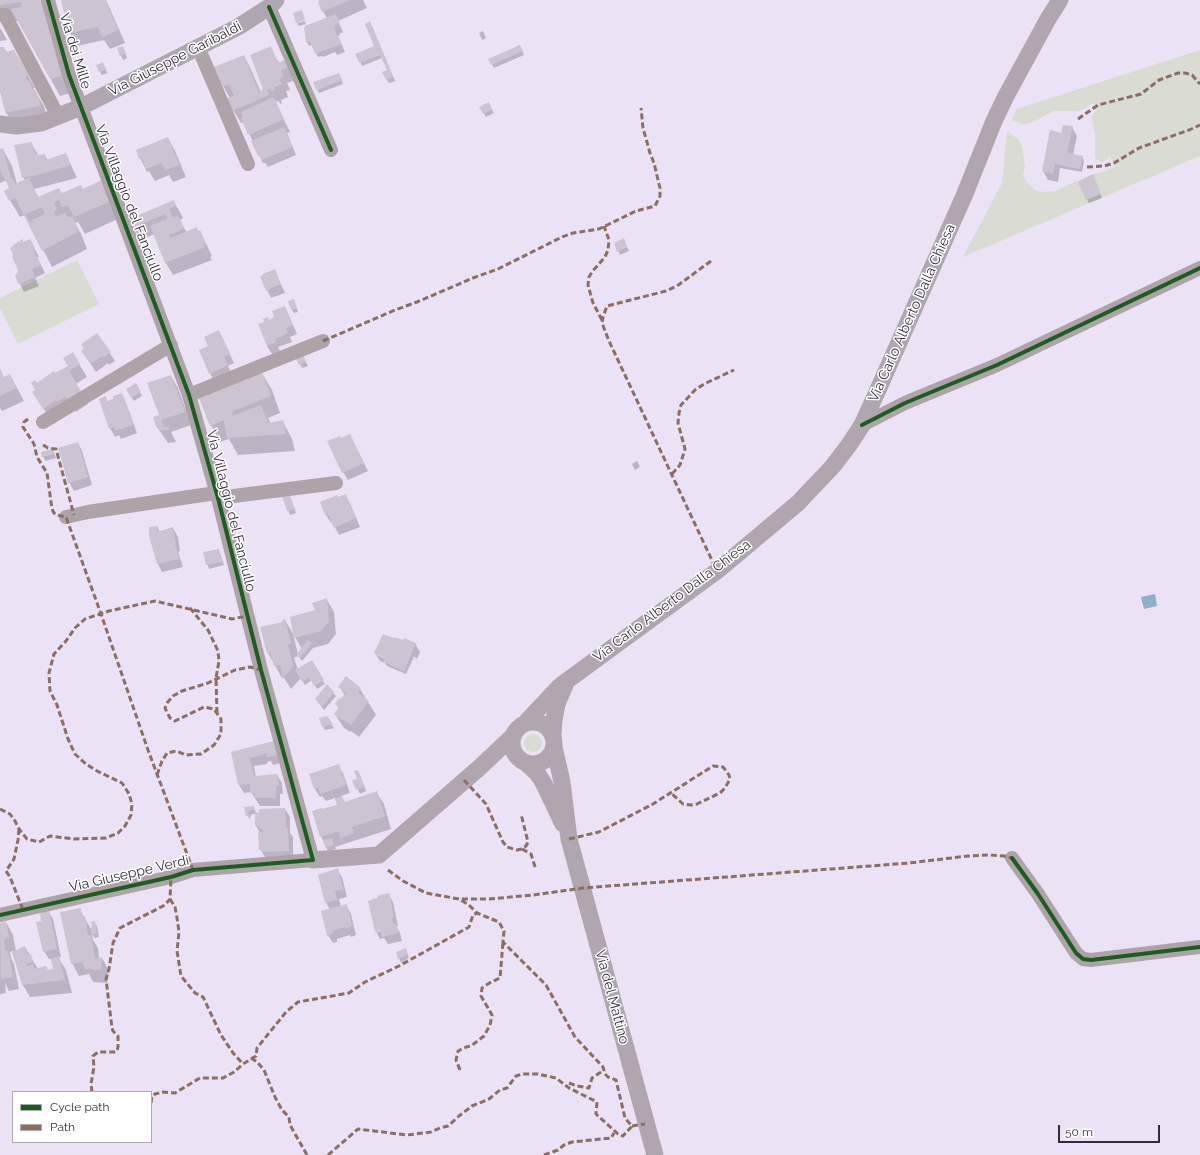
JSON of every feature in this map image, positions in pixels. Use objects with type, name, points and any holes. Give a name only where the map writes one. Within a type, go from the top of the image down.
[{"type":"main road","name":"Via Carlo Alberto Dalla Chiesa","points":[[526,722],[568,680],[717,571],[798,503],[833,466],[862,425],[964,196],[994,121],[1032,48],[1060,0]]},
{"type":"main road","name":"Via Giuseppe Garibaldi","points":[[0,124],[16,126],[41,123],[81,107],[238,27],[273,4]]},
{"type":"main road","name":"Via Carlo Alberto Dalla Chiesa","points":[[554,741],[554,720],[557,704],[568,680]]},
{"type":"main road","points":[[526,722],[539,722],[545,724],[550,729],[554,741],[552,754],[541,763],[534,764],[524,761],[516,755],[513,749],[513,736],[521,725],[526,722]]},
{"type":"main road","name":"Via Giuseppe Verdi","points":[[313,860],[379,855],[479,768],[513,736]]},
{"type":"main road","name":"Via del Mattino","points":[[554,741],[563,788],[569,839],[654,1155]]},
{"type":"main road","name":"Via Giuseppe Verdi","points":[[479,768],[495,760],[507,759],[524,761]]},
{"type":"main road","name":"Via del Mattino","points":[[524,761],[537,773],[543,782],[569,839]]},
{"type":"street","name":"Via dei Mille","points":[[48,0],[69,75],[81,107]]},
{"type":"street","points":[[273,4],[330,150]]},
{"type":"street","points":[[0,15],[5,15],[58,116]]},
{"type":"street","points":[[198,47],[248,164]]},
{"type":"street","name":"Via Villaggio del Fanciullo","points":[[81,107],[189,395],[313,860]]},
{"type":"street","points":[[862,425],[905,404],[997,365],[1200,268]]},
{"type":"street","points":[[189,395],[323,341]]},
{"type":"street","points":[[43,422],[171,345]]},
{"type":"street","points":[[217,496],[336,483]]},
{"type":"street","name":"Via Villaggio del Fanciullo","points":[[66,517],[88,512],[217,496]]},
{"type":"street","points":[[1012,858],[1038,894],[1076,954],[1083,959],[1091,960],[1200,947]]},
{"type":"street","name":"Via Giuseppe Verdi","points":[[0,914],[171,878],[193,870],[313,860]]},
{"type":"shaded area","points":[[1200,50],[1200,156],[963,257],[1002,183],[1007,131],[1019,140],[1022,146],[1025,166],[1023,175],[1027,183],[1035,190],[1043,192],[1055,191],[1093,174],[1101,173],[1115,167],[1110,156],[1103,162],[1095,158],[1095,134],[1092,118],[1097,110],[1093,103],[1084,109],[1077,111],[1054,111],[1037,120],[1023,124],[1012,120],[1017,109]]},
{"type":"shaded area","points":[[77,260],[99,304],[18,344],[0,308],[0,298]]},
{"type":"shaded area","points":[[533,734],[539,737],[542,743],[539,749],[533,752],[527,749],[524,743],[527,737]]},
{"type":"water","points":[[1155,594],[1157,606],[1144,609],[1141,597]]},
{"type":"building","points":[[0,0],[42,0],[62,76],[50,79],[11,9],[22,7],[21,2],[0,5]]},
{"type":"building","points":[[61,0],[105,0],[118,30],[102,37],[98,27],[69,33]]},
{"type":"building","points":[[319,0],[350,0],[322,12],[318,2]]},
{"type":"building","points":[[302,10],[305,20],[296,23],[293,13]]},
{"type":"building","points":[[336,14],[340,23],[335,25],[336,27],[334,28],[341,44],[315,54],[310,41],[306,43],[305,26]]},
{"type":"building","points":[[370,21],[393,77],[386,80],[382,72],[387,70],[380,55],[359,63],[355,54],[374,46],[365,24]]},
{"type":"building","points":[[520,45],[523,51],[491,65],[488,59]]},
{"type":"building","points":[[123,46],[126,54],[120,56],[117,48]]},
{"type":"building","points":[[271,46],[278,63],[285,60],[288,67],[281,70],[283,77],[279,79],[282,84],[274,87],[275,90],[272,92],[270,89],[267,89],[269,95],[232,111],[227,98],[234,96],[229,84],[222,87],[214,67],[244,55],[259,93],[263,89],[250,55]]},
{"type":"building","points":[[0,47],[4,47],[5,52],[14,50],[29,75],[26,76],[26,80],[30,81],[32,89],[35,89],[37,92],[40,103],[39,106],[10,112],[5,111],[0,92]]},
{"type":"building","points":[[103,62],[106,69],[99,72],[96,65]]},
{"type":"building","points":[[339,73],[342,80],[316,90],[313,82]]},
{"type":"building","points":[[274,97],[284,119],[248,135],[241,118],[243,117],[241,112]]},
{"type":"building","points":[[489,102],[492,109],[483,114],[479,107]]},
{"type":"building","points":[[1063,125],[1073,126],[1067,153],[1083,156],[1080,169],[1055,164],[1053,174],[1042,171],[1050,130],[1061,133]]},
{"type":"building","points":[[284,127],[292,147],[262,160],[260,155],[258,156],[251,141]]},
{"type":"building","points":[[168,137],[179,165],[165,170],[162,163],[146,169],[142,158],[139,159],[136,150]]},
{"type":"building","points":[[32,142],[35,153],[40,155],[45,154],[46,160],[66,153],[71,165],[22,178],[14,145]]},
{"type":"building","points":[[3,148],[11,178],[16,185],[18,182],[29,178],[38,197],[59,188],[62,193],[81,185],[83,189],[102,180],[111,201],[74,217],[68,205],[62,207],[59,200],[54,202],[57,210],[54,212],[56,216],[65,213],[67,217],[73,217],[78,232],[42,251],[15,198],[9,201],[4,191],[9,188],[0,169],[0,149]],"holes":[[[42,207],[45,214],[32,220],[33,222],[30,223],[26,214]]]},
{"type":"building","points":[[1093,174],[1101,194],[1086,200],[1078,182]]},
{"type":"building","points":[[174,200],[176,206],[169,209],[173,218],[178,215],[184,229],[169,235],[170,238],[197,227],[198,231],[200,230],[205,247],[165,263],[150,226],[167,219],[165,214],[132,228],[129,219]]},
{"type":"building","points":[[624,238],[627,247],[617,252],[614,243]]},
{"type":"building","points":[[23,239],[23,242],[30,239],[41,265],[32,269],[35,277],[18,284],[15,275],[18,270],[10,248]]},
{"type":"building","points":[[275,269],[281,284],[266,291],[260,276]]},
{"type":"building","points":[[294,299],[297,308],[291,310],[288,301]]},
{"type":"building","points":[[285,306],[293,325],[286,328],[288,333],[275,339],[276,342],[267,346],[258,324],[264,322],[263,319],[268,317],[269,320],[274,317],[272,311]]},
{"type":"building","points":[[219,330],[230,354],[224,357],[228,365],[209,374],[199,350],[208,346],[204,337]]},
{"type":"building","points":[[97,333],[111,352],[104,357],[102,356],[91,364],[81,351],[84,349],[81,344]]},
{"type":"building","points":[[73,352],[80,364],[69,371],[81,391],[67,400],[66,397],[57,402],[56,400],[43,409],[32,392],[35,390],[31,383],[35,380],[37,383],[54,371],[55,373],[68,366],[63,358]]},
{"type":"building","points":[[303,355],[306,362],[299,365],[296,358]]},
{"type":"building","points":[[0,369],[4,377],[10,374],[17,388],[0,396]]},
{"type":"building","points":[[262,372],[271,396],[233,411],[234,412],[231,414],[232,416],[261,405],[268,423],[283,420],[286,434],[227,438],[224,420],[210,426],[199,398]]},
{"type":"building","points":[[171,375],[185,412],[161,420],[164,427],[169,427],[169,430],[159,430],[159,427],[156,427],[153,417],[159,415],[147,383]]},
{"type":"building","points":[[136,383],[141,392],[131,398],[126,389]]},
{"type":"building","points":[[122,393],[133,425],[115,431],[114,427],[109,429],[99,399],[106,396],[107,401],[113,399],[113,396]]},
{"type":"building","points":[[350,434],[364,463],[342,473],[327,441],[340,436],[341,438]]},
{"type":"building","points":[[78,442],[88,477],[68,483],[58,448]]},
{"type":"building","points":[[53,449],[54,454],[42,457],[41,452]]},
{"type":"building","points":[[289,494],[295,509],[287,511],[282,496]]},
{"type":"building","points":[[346,494],[356,518],[334,528],[328,514],[325,515],[320,502],[337,495],[338,497]]},
{"type":"building","points":[[158,526],[157,532],[173,527],[179,559],[157,564],[149,536],[149,527]]},
{"type":"building","points":[[219,549],[222,562],[206,565],[203,552]]},
{"type":"building","points":[[327,598],[329,621],[321,631],[294,638],[290,617],[315,610],[312,603]]},
{"type":"building","points":[[285,619],[291,643],[288,645],[293,666],[283,678],[280,665],[274,666],[270,652],[267,653],[260,627],[282,622],[282,620]]},
{"type":"building","points":[[383,634],[403,640],[404,638],[416,643],[404,671],[383,662],[385,658],[374,653]]},
{"type":"building","points":[[308,640],[312,643],[300,658],[296,655]]},
{"type":"building","points":[[312,660],[324,680],[314,686],[309,677],[302,682],[295,670]]},
{"type":"building","points":[[346,676],[361,688],[358,692],[369,701],[351,725],[334,714],[339,707],[335,704],[339,698],[340,699],[346,693],[338,687]]},
{"type":"building","points":[[327,684],[334,692],[322,707],[315,699]]},
{"type":"building","points":[[327,716],[333,724],[322,727],[319,718]]},
{"type":"building","points":[[274,741],[277,755],[267,757],[266,753],[250,758],[254,776],[277,774],[279,786],[276,786],[276,798],[254,798],[255,793],[250,793],[250,784],[238,785],[231,752]]},
{"type":"building","points":[[339,764],[346,785],[320,794],[318,788],[314,789],[309,774]]},
{"type":"building","points":[[358,770],[365,787],[356,790],[352,780],[357,779],[354,771]]},
{"type":"building","points":[[377,791],[385,816],[352,827],[354,833],[340,838],[339,831],[320,837],[312,811],[337,805],[335,799],[342,796],[345,802]]},
{"type":"building","points":[[254,806],[254,810],[250,810],[250,812],[248,812],[249,816],[246,816],[244,807]]},
{"type":"building","points":[[285,808],[289,851],[261,852],[261,849],[259,850],[258,832],[263,832],[263,829],[260,829],[260,826],[255,826],[255,812],[259,813],[259,809]]},
{"type":"building","points":[[332,838],[334,845],[325,847],[323,840]]},
{"type":"building","points":[[338,868],[343,889],[335,891],[337,900],[325,903],[318,875]]},
{"type":"building","points":[[389,893],[394,917],[392,918],[393,924],[396,923],[398,933],[382,937],[380,930],[375,932],[368,901],[375,898],[376,899],[380,895]]},
{"type":"building","points":[[347,904],[352,926],[333,931],[333,933],[327,936],[321,911]]},
{"type":"building","points":[[81,908],[82,916],[85,916],[88,935],[91,935],[95,959],[102,957],[101,970],[85,969],[82,962],[71,964],[60,912]]},
{"type":"building","points":[[49,910],[57,949],[43,952],[36,922],[41,921],[40,912]]},
{"type":"building","points":[[6,921],[9,938],[4,939],[5,950],[8,950],[13,977],[1,979],[0,923]]},
{"type":"building","points":[[95,921],[97,933],[92,934],[90,928],[92,928],[91,922]]},
{"type":"building","points":[[25,946],[28,955],[31,954],[33,962],[26,964],[27,966],[33,964],[34,969],[46,966],[48,970],[53,969],[51,959],[59,956],[65,980],[22,985],[12,952]]},
{"type":"building","points":[[406,948],[408,954],[398,959],[396,952]]},
{"type":"marked path","points":[[1078,119],[1098,105],[1141,94],[1159,80],[1178,73],[1192,75],[1200,84]]},
{"type":"marked path","points":[[323,341],[395,310],[498,269],[562,237],[573,233],[599,229],[636,211],[655,206],[660,196],[660,188],[643,128],[641,108]]},
{"type":"marked path","points":[[1087,167],[1104,166],[1114,163],[1139,148],[1200,125]]},
{"type":"marked path","points":[[602,320],[593,303],[588,285],[589,277],[605,257],[608,250],[609,240],[604,226]]},
{"type":"marked path","points":[[711,261],[677,286],[666,291],[607,306],[602,323],[609,341],[717,571]]},
{"type":"marked path","points":[[672,474],[680,465],[685,449],[678,423],[681,405],[696,389],[734,370]]},
{"type":"marked path","points":[[28,419],[24,422],[23,427],[34,444],[37,457],[47,473],[52,509],[57,515],[66,517],[148,750],[193,870]]},
{"type":"marked path","points":[[43,445],[48,448],[56,449],[74,515]]},
{"type":"marked path","points":[[0,809],[10,814],[27,839],[39,842],[50,836],[74,839],[106,838],[118,833],[125,826],[131,815],[132,804],[129,794],[122,783],[97,771],[75,754],[68,739],[57,705],[50,691],[49,673],[54,654],[75,628],[85,619],[109,611],[155,601],[232,619],[247,616]]},
{"type":"marked path","points":[[190,608],[208,630],[218,651],[219,661],[216,678],[217,714]]},
{"type":"marked path","points":[[157,775],[162,761],[167,753],[176,751],[186,755],[201,754],[214,745],[221,734],[221,719],[214,709],[204,707],[175,721],[170,718],[165,708],[173,696],[182,691],[208,683],[235,670],[250,667],[261,670]]},
{"type":"marked path","points":[[569,839],[599,832],[653,804],[713,766],[723,767],[729,775],[730,779],[720,793],[697,804],[683,804],[671,793]]},
{"type":"marked path","points":[[464,780],[486,804],[503,842],[507,847],[517,850],[522,849],[528,842],[521,814]]},
{"type":"marked path","points":[[19,829],[14,859],[6,871],[10,877],[23,910]]},
{"type":"marked path","points":[[522,849],[531,854],[536,870]]},
{"type":"marked path","points":[[388,870],[403,881],[426,893],[459,899],[489,899],[583,888],[909,863],[968,856],[989,855],[1012,858]]},
{"type":"marked path","points":[[92,1091],[91,1084],[94,1067],[93,1056],[98,1052],[117,1051],[118,1047],[118,1036],[112,1028],[106,979],[113,943],[120,928],[165,905],[170,899],[171,877]]},
{"type":"marked path","points":[[170,899],[175,907],[177,918],[179,932],[177,951],[181,976],[195,993],[203,997],[221,1035],[233,1053],[243,1064]]},
{"type":"marked path","points":[[328,1155],[358,1129],[407,1135],[431,1132],[448,1126],[472,1106],[489,1099],[500,1090],[507,1088],[516,1076],[522,1074],[538,1074],[556,1078],[569,1088],[597,1102],[596,1114],[618,1134],[623,1136],[632,1126],[625,1118],[616,1080],[605,1074],[603,1067],[575,1037],[546,985],[503,942],[504,931],[499,922],[477,913],[469,905],[459,899]]},
{"type":"marked path","points":[[152,1096],[163,1092],[175,1093],[200,1078],[223,1078],[234,1072],[256,1056],[257,1048],[286,1012],[298,1002],[349,993],[365,982],[399,966],[469,927],[473,915],[477,913]]},
{"type":"marked path","points":[[460,1070],[456,1060],[458,1051],[471,1046],[484,1036],[490,1025],[492,1015],[481,996],[482,988],[500,978],[503,942]]},
{"type":"marked path","points":[[251,1058],[264,1070],[275,1097],[282,1110],[289,1117],[290,1125],[307,1155]]},
{"type":"marked path","points":[[569,1083],[589,1088],[592,1078],[604,1070]]},
{"type":"marked path","points":[[632,1126],[645,1124]]},
{"type":"marked path","points":[[544,1155],[558,1150],[564,1145],[572,1142],[611,1138],[614,1133]]},
{"type":"cycle path","points":[[0,915],[171,877],[193,870],[313,860],[261,670],[218,498],[189,395],[69,75],[48,0]]},
{"type":"cycle path","points":[[269,7],[331,150]]},
{"type":"cycle path","points":[[862,425],[905,403],[997,365],[1200,268]]},
{"type":"cycle path","points":[[1012,858],[1038,894],[1076,953],[1083,959],[1091,960],[1200,947]]}]
